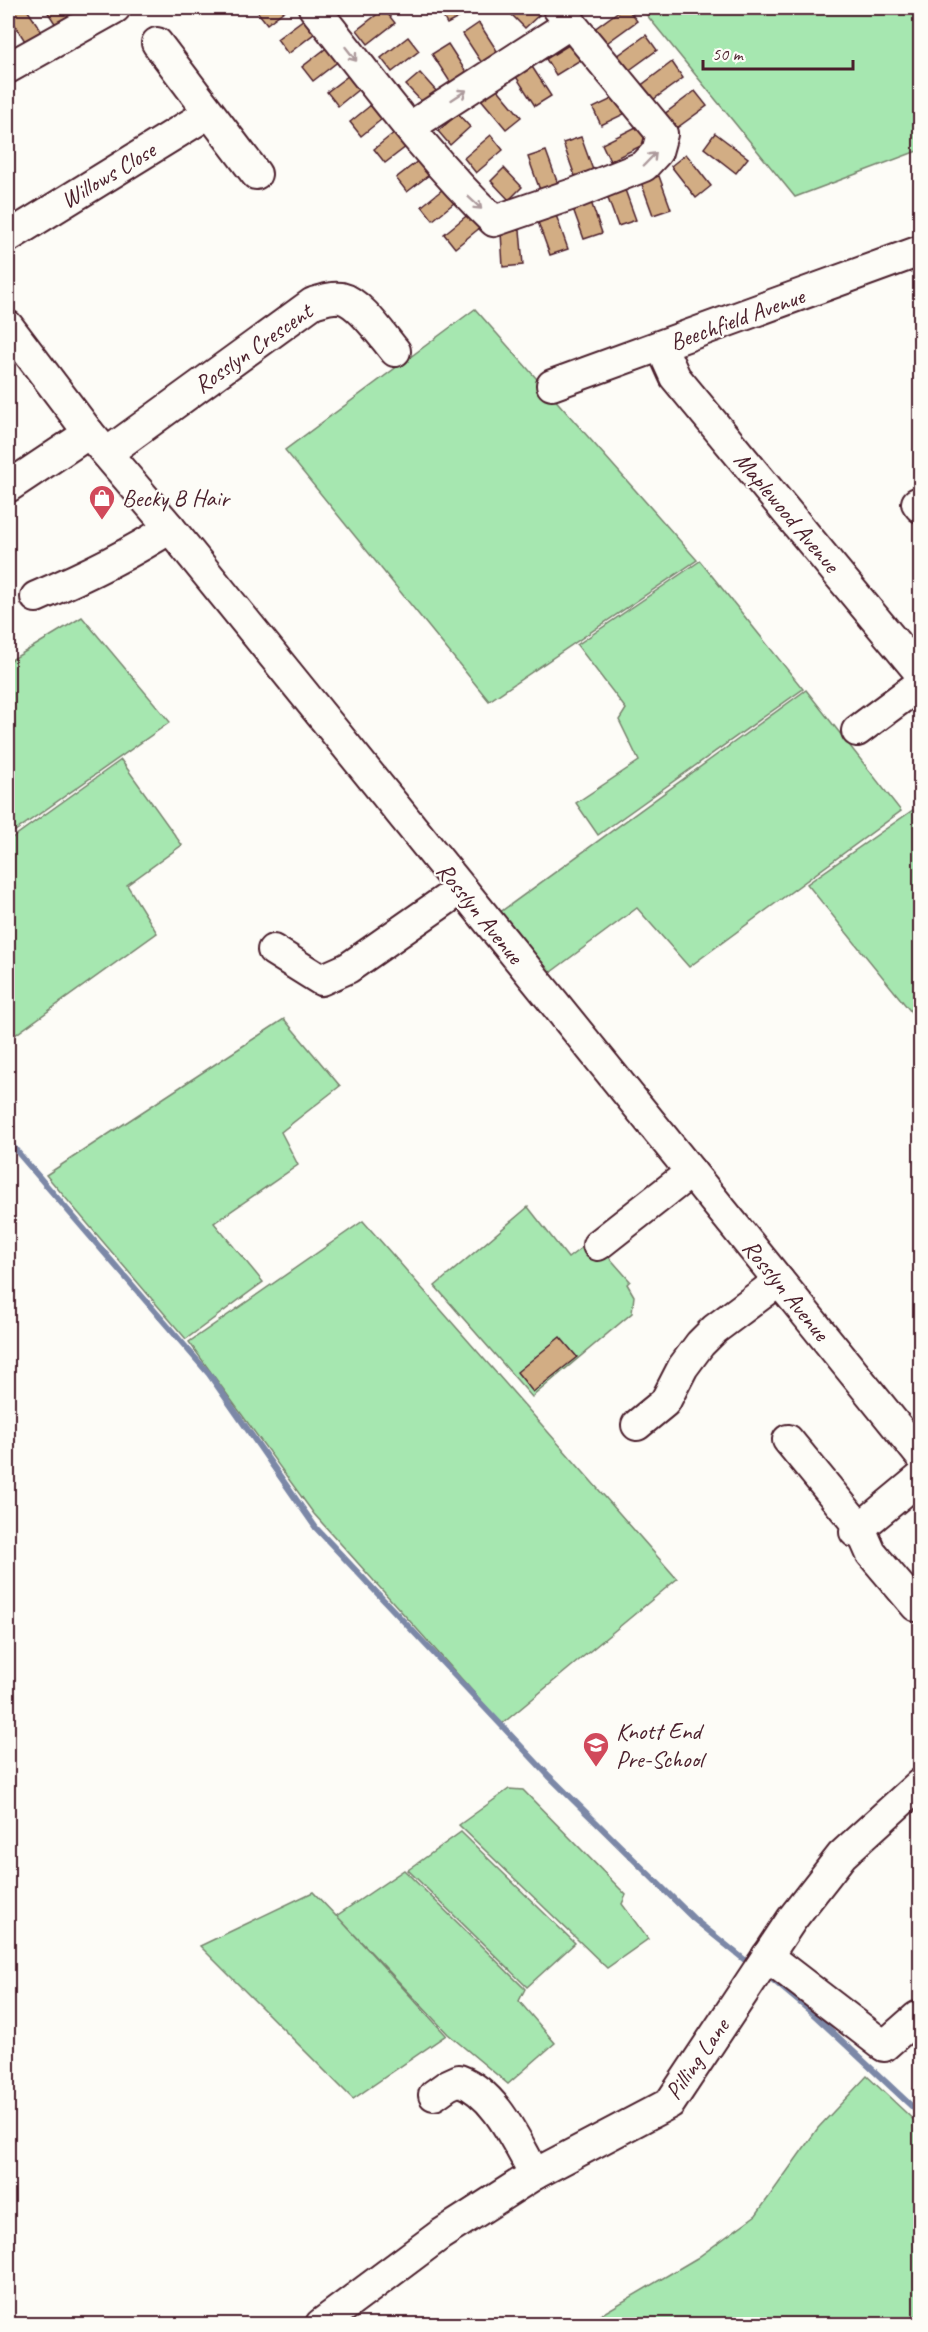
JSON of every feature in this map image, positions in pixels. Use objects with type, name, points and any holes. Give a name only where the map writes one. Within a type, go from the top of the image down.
[{"type":"street","points":[[8,68],[115,8]]},
{"type":"street","points":[[314,8],[410,128],[465,194],[495,221],[644,166],[657,152],[662,134],[592,52],[564,15],[410,128]]},
{"type":"street","points":[[156,43],[256,174]]},
{"type":"street","name":"Willows Close","points":[[8,237],[209,113]]},
{"type":"street","name":"Beechfield Avenue","points":[[552,385],[921,251]]},
{"type":"street","name":"Rosslyn Crescent","points":[[8,487],[98,443],[314,303],[329,298],[342,298],[353,303],[395,351]]},
{"type":"street","name":"Rosslyn Avenue","points":[[8,326],[98,443],[170,528],[460,889],[921,1455]]},
{"type":"street","name":"Maplewood Avenue","points":[[661,346],[675,377],[921,673]]},
{"type":"street","points":[[36,597],[103,568],[170,528]]},
{"type":"street","points":[[857,731],[921,684]]},
{"type":"street","points":[[273,950],[321,980],[348,968],[460,889]]},
{"type":"street","points":[[598,1245],[691,1172]]},
{"type":"street","points":[[637,1425],[665,1402],[683,1367],[700,1344],[715,1329],[779,1281]]},
{"type":"street","points":[[788,1440],[858,1530],[871,1552],[916,1606]]},
{"type":"street","points":[[858,1530],[921,1478]]},
{"type":"street","name":"Pilling Lane","points":[[321,2325],[440,2235],[535,2174],[670,2103],[760,1965],[792,1919],[842,1855],[921,1784]]},
{"type":"street","points":[[760,1965],[884,2046],[917,2017],[921,2020]]},
{"type":"street","points":[[434,2095],[459,2080],[470,2084],[501,2116],[535,2174]]},
{"type":"green space","points":[[641,8],[920,8],[920,150],[795,197]]},
{"type":"green space","points":[[475,309],[697,560],[489,701],[285,450]]},
{"type":"green space","points":[[700,561],[803,689],[598,835],[576,803],[639,761],[619,720],[626,709],[577,645]]},
{"type":"green space","points":[[82,617],[170,722],[8,836],[8,662]]},
{"type":"green space","points":[[806,690],[901,811],[689,967],[637,908],[547,975],[499,913]]},
{"type":"green space","points":[[121,760],[182,845],[127,885],[157,933],[8,1040],[8,841]]},
{"type":"green space","points":[[920,805],[920,1023],[807,884]]},
{"type":"green space","points":[[284,1019],[340,1086],[281,1132],[298,1165],[214,1223],[263,1282],[186,1339],[46,1175]]},
{"type":"green space","points":[[528,1207],[568,1258],[593,1239],[630,1281],[627,1284],[634,1296],[632,1313],[532,1397],[435,1286]]},
{"type":"green space","points":[[363,1221],[677,1579],[502,1724],[314,1514],[189,1342]]},
{"type":"green space","points":[[509,1789],[523,1790],[626,1895],[622,1904],[648,1939],[607,1968],[459,1825]]},
{"type":"green space","points":[[461,1832],[575,1943],[527,1987],[408,1870]]},
{"type":"green space","points":[[404,1870],[525,1989],[519,2001],[555,2043],[508,2084],[448,2034],[337,1916],[446,2035],[353,2099],[200,1946],[313,1892],[336,1916]]},
{"type":"green space","points":[[867,2076],[920,2126],[920,2324],[585,2324],[697,2258],[756,2215],[818,2128]]},
{"type":"building","points":[[26,8],[44,35],[28,46],[8,14],[8,10]]},
{"type":"building","points":[[45,8],[67,8],[74,18],[58,28]]},
{"type":"building","points":[[259,8],[288,8],[267,24],[256,10]]},
{"type":"building","points":[[438,8],[460,8],[464,15],[447,24]]},
{"type":"building","points":[[505,8],[531,8],[539,15],[525,28]]},
{"type":"building","points":[[623,8],[627,8],[637,21],[604,45],[593,30]]},
{"type":"building","points":[[384,9],[395,23],[368,44],[357,30]]},
{"type":"building","points":[[304,19],[315,33],[288,54],[277,39]]},
{"type":"building","points":[[479,23],[501,57],[485,68],[463,34]]},
{"type":"building","points":[[646,35],[657,50],[624,74],[613,59]]},
{"type":"building","points":[[408,37],[419,51],[392,72],[381,58]]},
{"type":"building","points":[[572,43],[582,59],[556,75],[546,59]]},
{"type":"building","points":[[448,44],[470,78],[454,88],[432,54]]},
{"type":"building","points":[[329,46],[340,60],[313,81],[302,67]]},
{"type":"building","points":[[529,62],[551,96],[535,106],[513,72]]},
{"type":"building","points":[[672,62],[683,78],[650,102],[639,87]]},
{"type":"building","points":[[353,72],[364,85],[338,106],[327,92]]},
{"type":"building","points":[[420,73],[437,92],[424,104],[406,85]]},
{"type":"building","points":[[495,86],[521,117],[506,129],[480,98]]},
{"type":"building","points":[[695,91],[707,106],[674,130],[663,115]]},
{"type":"building","points":[[616,97],[624,114],[601,125],[593,108]]},
{"type":"building","points":[[376,101],[387,115],[361,136],[350,122]]},
{"type":"building","points":[[458,114],[470,127],[450,145],[438,131]]},
{"type":"building","points":[[638,126],[647,143],[610,161],[602,144]]},
{"type":"building","points":[[400,128],[411,143],[385,163],[374,149]]},
{"type":"building","points":[[715,133],[748,158],[736,173],[704,148]]},
{"type":"building","points":[[491,135],[503,150],[476,173],[464,158]]},
{"type":"building","points":[[581,137],[593,170],[575,176],[563,143]]},
{"type":"building","points":[[546,151],[558,184],[540,190],[528,157]]},
{"type":"building","points":[[686,154],[711,186],[696,198],[671,166]]},
{"type":"building","points":[[423,157],[434,171],[407,192],[396,178]]},
{"type":"building","points":[[504,168],[522,187],[509,200],[491,181]]},
{"type":"building","points":[[659,176],[671,209],[653,215],[641,182]]},
{"type":"building","points":[[448,185],[459,199],[433,220],[422,206]]},
{"type":"building","points":[[624,187],[636,220],[618,226],[606,193]]},
{"type":"building","points":[[590,199],[602,233],[584,239],[572,206]]},
{"type":"building","points":[[470,213],[481,227],[455,248],[444,234]]},
{"type":"building","points":[[556,215],[568,249],[550,255],[538,222]]},
{"type":"building","points":[[520,230],[523,265],[503,267],[501,232]]},
{"type":"building","points":[[560,1337],[577,1357],[533,1392],[517,1372]]},
{"type":"waterway","points":[[8,1141],[209,1374],[316,1528],[549,1776],[694,1919],[751,1965]]},
{"type":"waterway","points":[[767,1975],[810,2011],[920,2114]]},
{"type":"place","name":"Becky B Hair","points":[[102,521]]},
{"type":"place","name":"Knott End Pre-School","points":[[596,1768]]}]
